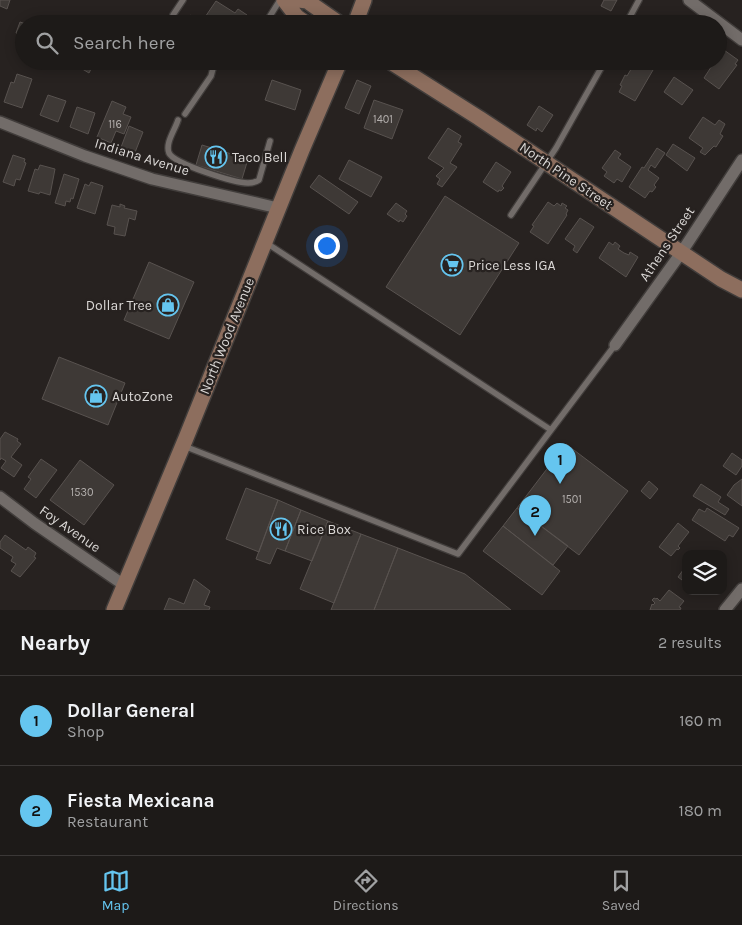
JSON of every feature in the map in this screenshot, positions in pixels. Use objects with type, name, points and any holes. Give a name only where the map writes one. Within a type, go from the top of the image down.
[{"type":"main road","points":[[282,0],[295,15]]},
{"type":"main road","points":[[299,0],[307,1],[327,15]]},
{"type":"main road","points":[[358,15],[364,0]]},
{"type":"main road","name":"North Wood Avenue","points":[[114,610],[336,70]]},
{"type":"main road","name":"North Pine Street","points":[[403,70],[546,162],[680,253],[742,290]]},
{"type":"street","points":[[689,0],[709,15]]},
{"type":"street","points":[[727,29],[742,40]]},
{"type":"street","name":"Indiana Avenue","points":[[0,122],[85,156],[152,179],[278,208]]},
{"type":"street","name":"Athens Street","points":[[615,345],[680,253],[742,160]]},
{"type":"street","name":"Foy Avenue","points":[[0,497],[34,523],[124,585]]},
{"type":"street","points":[[725,610],[742,589]]},
{"type":"lane","points":[[173,15],[182,0]]},
{"type":"lane","points":[[271,15],[282,0]]},
{"type":"lane","points":[[631,15],[639,0]]},
{"type":"lane","points":[[185,114],[212,76],[213,70]]},
{"type":"lane","points":[[511,214],[556,148],[600,70]]},
{"type":"lane","points":[[178,120],[169,141],[168,151],[172,158],[200,170],[247,183],[259,180],[270,141]]},
{"type":"lane","points":[[264,242],[551,430]]},
{"type":"lane","points":[[183,446],[458,554],[615,345]]},
{"type":"building","points":[[0,0],[10,0],[7,9],[0,6]]},
{"type":"building","points":[[604,0],[617,0],[611,11],[601,6]]},
{"type":"building","points":[[216,1],[235,13],[238,9],[247,15],[206,15]]},
{"type":"building","points":[[727,52],[738,60],[735,64],[737,65],[719,89],[704,78],[709,70],[727,70]]},
{"type":"building","points":[[631,70],[653,70],[635,101],[619,92],[625,75],[627,76]]},
{"type":"building","points":[[17,74],[32,79],[22,108],[4,102],[11,82],[14,83]]},
{"type":"building","points":[[674,77],[693,90],[682,105],[664,92]]},
{"type":"building","points":[[272,80],[301,90],[295,110],[265,100]]},
{"type":"building","points":[[357,80],[371,86],[359,114],[345,108]]},
{"type":"building","points":[[48,95],[66,101],[58,122],[40,115]]},
{"type":"building","points":[[374,100],[403,110],[392,139],[364,128]]},
{"type":"building","points":[[112,101],[126,107],[123,114],[131,117],[124,134],[116,131],[111,143],[97,137]]},
{"type":"building","points":[[539,106],[553,115],[542,132],[537,128],[536,131],[527,125]]},
{"type":"building","points":[[77,107],[95,113],[88,134],[70,127]]},
{"type":"building","points":[[703,117],[715,125],[719,120],[725,124],[720,134],[723,136],[716,147],[714,146],[705,155],[700,152],[703,148],[689,138]]},
{"type":"building","points":[[129,126],[143,132],[134,155],[120,150]]},
{"type":"building","points":[[448,128],[461,136],[458,142],[462,144],[450,163],[457,167],[442,187],[437,184],[440,179],[436,176],[444,168],[428,158]]},
{"type":"building","points":[[673,144],[695,158],[687,171],[666,155]]},
{"type":"building","points":[[202,145],[248,159],[242,179],[196,165]]},
{"type":"building","points":[[657,148],[665,153],[655,168],[651,165],[648,170],[659,178],[654,185],[656,187],[645,198],[629,187]]},
{"type":"building","points":[[615,150],[621,154],[618,158],[631,167],[622,182],[617,179],[614,183],[604,176],[607,172],[602,168]]},
{"type":"building","points":[[13,155],[25,159],[24,162],[26,163],[20,180],[16,179],[14,186],[3,182]]},
{"type":"building","points":[[349,160],[382,177],[371,197],[339,179]]},
{"type":"building","points":[[496,162],[511,172],[502,186],[504,188],[498,192],[483,182]]},
{"type":"building","points":[[40,165],[55,169],[50,195],[28,191],[35,169],[38,170]]},
{"type":"building","points":[[64,174],[79,179],[73,199],[71,198],[70,202],[66,201],[65,206],[55,203]]},
{"type":"building","points":[[319,175],[358,202],[349,214],[310,187]]},
{"type":"building","points":[[91,182],[103,186],[95,214],[77,208],[85,184],[89,186]]},
{"type":"building","name":"Price Less IGA","points":[[445,196],[519,243],[460,335],[386,287]]},
{"type":"building","points":[[548,202],[554,206],[557,203],[561,206],[562,203],[567,206],[565,208],[568,210],[567,215],[548,244],[530,232],[534,226],[532,225]]},
{"type":"building","points":[[396,203],[407,211],[405,214],[407,216],[403,222],[400,220],[399,222],[387,214]]},
{"type":"building","points":[[120,204],[125,206],[124,208],[137,211],[135,220],[129,218],[125,236],[114,234],[115,227],[107,225],[112,205],[120,207]]},
{"type":"building","points":[[580,218],[594,227],[577,253],[573,250],[575,246],[565,239]]},
{"type":"building","points":[[609,242],[613,245],[615,242],[620,246],[618,249],[624,253],[629,255],[630,252],[638,257],[626,277],[599,258]]},
{"type":"building","points":[[149,262],[194,282],[169,339],[124,320]]},
{"type":"building","points":[[59,357],[125,383],[108,425],[42,399]]},
{"type":"building","points":[[5,432],[18,439],[17,441],[21,444],[11,457],[22,465],[14,477],[1,468],[6,461],[1,458],[0,460],[0,439]]},
{"type":"building","points":[[566,444],[628,491],[579,555],[517,508]]},
{"type":"building","points":[[732,453],[742,460],[742,466],[736,475],[723,466]]},
{"type":"building","points":[[41,459],[57,470],[36,498],[24,489],[31,479],[28,477]]},
{"type":"building","points":[[80,460],[114,485],[84,525],[50,500]]},
{"type":"building","points":[[742,479],[742,506],[727,495],[734,485]]},
{"type":"building","points":[[649,481],[658,489],[650,499],[641,491]]},
{"type":"building","points":[[701,484],[721,497],[718,502],[729,509],[725,515],[693,496]]},
{"type":"building","points":[[246,488],[278,500],[259,552],[226,539]]},
{"type":"building","name":"Rice Box","points":[[278,500],[301,510],[285,551],[277,548],[270,564],[256,559]]},
{"type":"building","points":[[517,508],[568,546],[553,565],[503,526]]},
{"type":"building","points":[[707,508],[739,528],[733,537],[729,535],[725,541],[692,520],[699,509],[705,512]]},
{"type":"building","points":[[301,510],[328,521],[312,561],[285,551]]},
{"type":"building","points":[[328,521],[361,534],[334,603],[300,589]]},
{"type":"building","points":[[678,523],[689,532],[678,546],[680,548],[671,556],[659,547]]},
{"type":"building","points":[[503,526],[560,571],[542,595],[483,551]]},
{"type":"building","points":[[361,534],[398,548],[374,610],[331,610]]},
{"type":"building","points":[[5,535],[26,550],[28,547],[36,553],[34,557],[36,558],[20,577],[11,571],[16,564],[11,561],[13,557],[0,548],[0,542]]},
{"type":"building","points":[[398,548],[465,574],[511,610],[374,610]]},
{"type":"building","points":[[682,572],[682,580],[678,577]]},
{"type":"building","points":[[194,579],[210,591],[204,605],[210,607],[209,610],[164,610],[169,598],[184,604]]},
{"type":"building","points":[[669,590],[684,601],[679,607],[681,608],[680,610],[650,610],[652,604],[655,603],[652,600],[657,598],[660,601]]},
{"type":"place","name":"Taco Bell","points":[[216,157]]},
{"type":"place","name":"Price Less IGA","points":[[452,265]]},
{"type":"place","name":"Dollar Tree","points":[[168,305]]},
{"type":"place","name":"AutoZone","points":[[96,396]]},
{"type":"place","name":"Dollar General","points":[[560,484]]},
{"type":"place","name":"Rice Box","points":[[281,529]]},
{"type":"place","name":"Fiesta Mexicana","points":[[535,536]]}]
